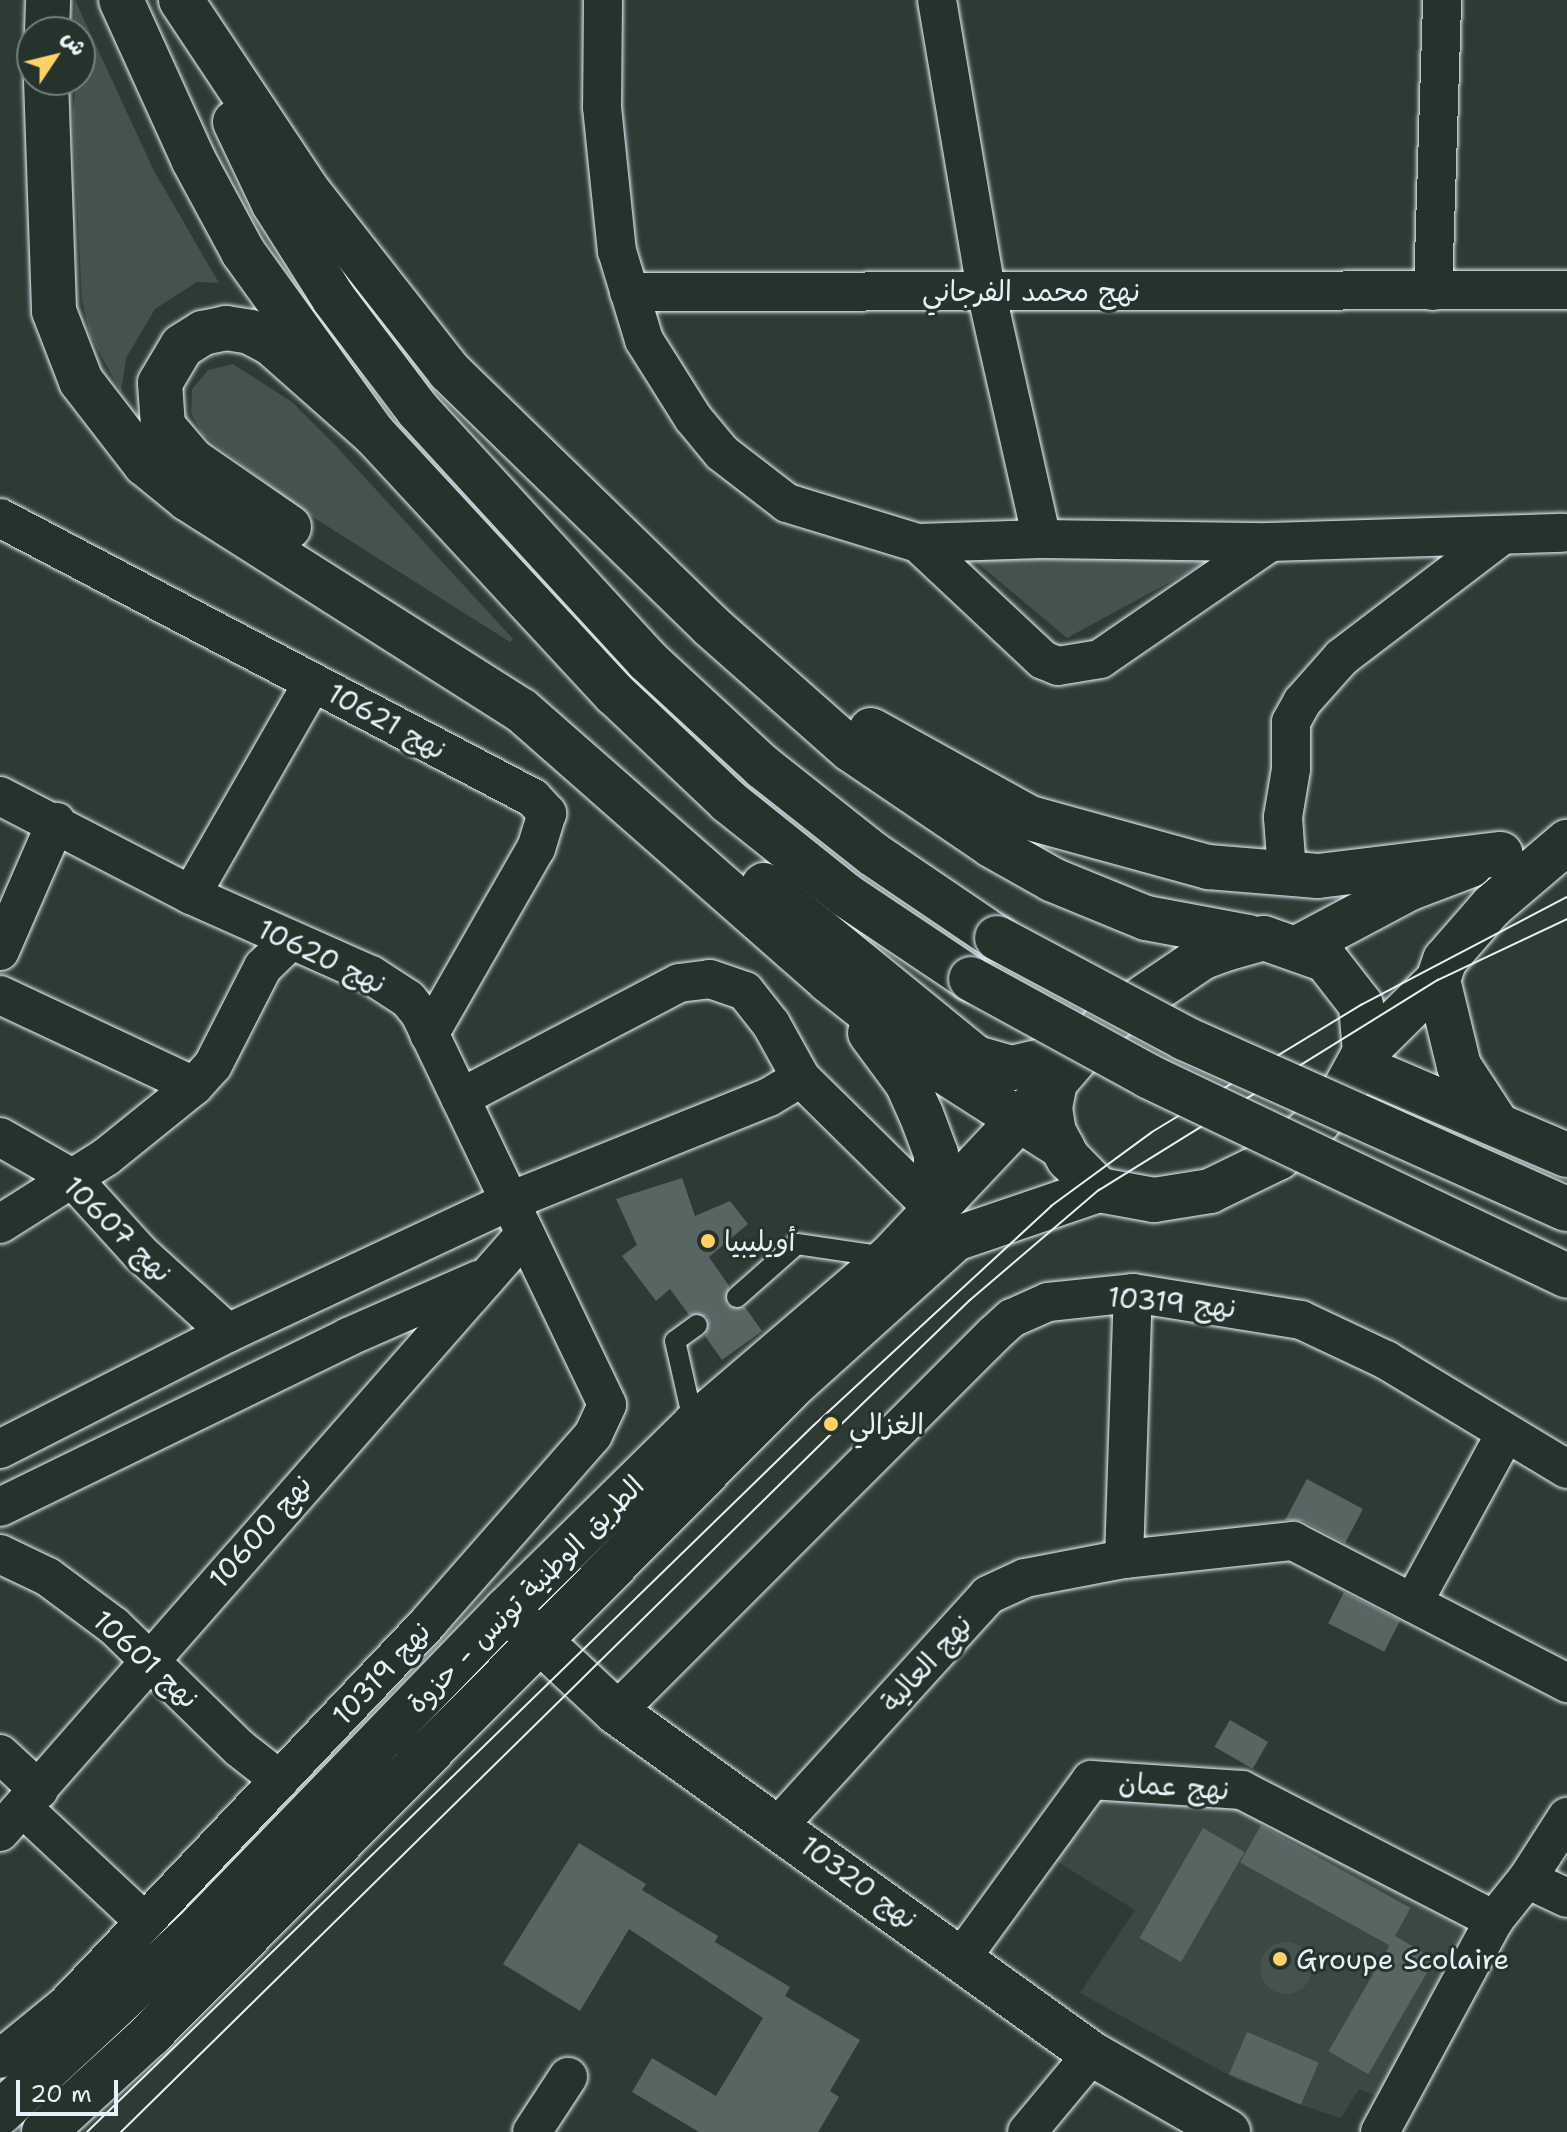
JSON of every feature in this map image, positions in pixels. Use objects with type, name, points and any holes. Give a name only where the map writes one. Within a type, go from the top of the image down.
[{"type":"main road","points":[[121,0],[193,159],[243,252],[374,434]]},
{"type":"main road","points":[[179,0],[308,191],[449,371],[711,626],[850,749],[991,845],[1108,905],[1183,929],[1281,943],[1326,960],[1361,1005],[1362,1059]]},
{"type":"main road","points":[[179,0],[274,204],[334,299],[418,410],[647,660],[763,767],[873,854],[997,938],[1184,1038],[1567,1209]]},
{"type":"main road","points":[[47,96],[54,311],[81,381],[111,426],[145,464],[188,499],[521,710],[829,981],[940,1069],[1062,1147],[1099,1190],[1154,1200],[1210,1191],[1278,1158],[1318,1122],[1362,1059],[1438,980],[1445,960],[1483,915],[1567,842]]},
{"type":"main road","points":[[1567,830],[1408,889],[1281,943],[1203,957],[1095,1036],[1043,1061],[1012,1068],[991,1065],[957,1046],[523,675],[254,505],[192,460],[163,426],[160,383],[182,346],[203,333],[226,328],[250,332],[271,343],[374,434],[615,694],[728,801],[847,896],[971,979],[1148,1076],[1567,1276]]},
{"type":"main road","points":[[711,626],[912,757],[1030,818],[1208,867],[1318,876],[1501,854]]},
{"type":"main road","points":[[1438,980],[1459,1066],[1495,1121]]},
{"type":"main road","points":[[829,981],[907,1083],[936,1154],[936,1211]]},
{"type":"main road","points":[[1062,1147],[1050,1108],[1055,1082],[1095,1036]]},
{"type":"main road","points":[[1362,1059],[1567,1155]]},
{"type":"main road","name":"الطريق الوطنية تونس - حزوة","points":[[0,2113],[194,1933],[506,1610],[694,1425],[889,1258],[1055,1082]]},
{"type":"main road","name":"الطريق الوطنية تونس - حزوة","points":[[44,2132],[150,2035],[539,1638],[789,1389],[955,1239],[1099,1190]]},
{"type":"main road","name":"نهج 10320","points":[[506,1610],[616,1712],[779,1825],[1092,2054],[1228,2132]]},
{"type":"street","points":[[603,0],[602,107],[608,198],[629,292],[644,340],[693,418],[722,453],[787,503],[918,543],[1042,539],[1270,542],[1566,532]]},
{"type":"street","points":[[937,0],[986,291],[1042,539]]},
{"type":"street","points":[[1433,291],[1442,0]]},
{"type":"street","name":"نهج محمد الفرجاني","points":[[629,292],[1567,290]]},
{"type":"street","name":"نهج 10621","points":[[0,518],[533,798],[547,813],[536,848],[429,1035]]},
{"type":"street","points":[[1287,872],[1283,817],[1291,769],[1291,722],[1302,702],[1342,657],[1501,536]]},
{"type":"street","points":[[918,543],[1043,660],[1058,666],[1100,659],[1270,542]]},
{"type":"street","points":[[191,895],[313,682]]},
{"type":"street","name":"نهج 10620","points":[[0,796],[56,822],[191,895],[371,975],[408,999],[429,1035],[517,1218]]},
{"type":"street","points":[[0,951],[56,822]]},
{"type":"street","points":[[0,1224],[137,1134],[194,1086],[213,1065],[263,967],[290,941]]},
{"type":"street","points":[[460,1098],[679,983],[710,979],[745,991],[771,1024],[801,1078],[936,1211]]},
{"type":"street","points":[[0,995],[194,1086]]},
{"type":"street","points":[[0,1449],[228,1333],[517,1218],[769,1097],[801,1078]]},
{"type":"street","name":"نهج 10607","points":[[0,1137],[72,1178],[140,1253],[228,1333]]},
{"type":"street","name":"نهج 10600","points":[[20,1810],[399,1372],[496,1273],[517,1218]]},
{"type":"street","name":"نهج 10319","points":[[0,2059],[66,2005],[280,1780],[429,1622],[601,1424],[605,1394],[517,1218]]},
{"type":"street","points":[[0,1507],[348,1337],[496,1273]]},
{"type":"street","points":[[1117,1562],[1133,1293]]},
{"type":"street","name":"نهج 10319","points":[[616,1712],[1012,1318],[1048,1302],[1133,1293],[1301,1320],[1386,1360],[1567,1469]]},
{"type":"street","points":[[1413,1603],[1505,1434]]},
{"type":"street","name":"نهج العالية","points":[[779,1825],[988,1595],[1025,1578],[1117,1562],[1293,1541],[1567,1683]]},
{"type":"street","name":"نهج 10601","points":[[0,1554],[81,1600],[150,1660],[239,1748],[280,1780]]},
{"type":"street","points":[[0,1754],[20,1810],[145,1922]]},
{"type":"street","name":"نهج عمان","points":[[962,1957],[1091,1780],[1242,1790],[1494,1920]]},
{"type":"street","points":[[1380,2132],[1494,1920],[1527,1879],[1567,1817]]},
{"type":"street","points":[[1527,1879],[1567,1898]]},
{"type":"street","points":[[1027,2132],[1092,2054]]},
{"type":"street","points":[[532,2132],[568,2077]]},
{"type":"lane","points":[[737,1297],[797,1244],[889,1258]]},
{"type":"lane","points":[[694,1425],[675,1341],[697,1325]]},
{"type":"shaded area","points":[[75,0],[82,16],[74,16]]},
{"type":"shaded area","points":[[96,45],[154,171],[219,283],[197,282],[155,309],[126,358],[121,392],[90,335],[82,300],[75,96],[96,96]]},
{"type":"shaded area","points":[[233,364],[292,402],[513,639],[510,642],[297,507],[203,435],[191,413],[192,389],[208,370]]},
{"type":"shaded area","points":[[963,551],[1207,562],[1067,638]]},
{"type":"shaded area","name":"Groupe Scolaire","points":[[1097,1791],[1238,1800],[1475,1925],[1379,2097],[1359,2089],[1341,2118],[1301,2105],[1236,2079],[1080,1993],[1135,1910],[1053,1859]]},
{"type":"shaded area","points":[[1286,1942],[1305,1949],[1312,1968],[1305,1987],[1286,1994],[1267,1987],[1260,1968],[1267,1949]]},
{"type":"building","points":[[682,1178],[695,1216],[730,1201],[748,1224],[709,1257],[729,1286],[727,1305],[745,1307],[762,1331],[722,1360],[705,1336],[707,1317],[689,1315],[670,1289],[656,1301],[622,1256],[637,1245],[616,1199]]},
{"type":"building","points":[[1307,1479],[1363,1509],[1345,1543],[1303,1521],[1285,1520]]},
{"type":"building","points":[[1344,1592],[1400,1621],[1384,1652],[1328,1623]]},
{"type":"building","points":[[1230,1720],[1268,1742],[1253,1769],[1214,1747]]},
{"type":"building","points":[[1261,1825],[1411,1908],[1390,1946],[1240,1863]]},
{"type":"building","points":[[1203,1828],[1245,1852],[1181,1962],[1140,1938]]},
{"type":"building","points":[[579,1843],[646,1884],[642,1890],[718,1936],[715,1942],[790,1987],[785,1996],[860,2040],[830,2091],[839,2097],[818,2132],[699,2132],[632,2092],[652,2058],[716,2096],[763,2018],[629,1929],[580,2011],[503,1964]]},
{"type":"building","points":[[1395,1936],[1435,1959],[1368,2074],[1328,2051]]},
{"type":"building","points":[[1247,2032],[1319,2062],[1301,2105],[1229,2074]]},
{"type":"tram line","points":[[87,2132],[814,1425],[1051,1206],[1152,1132],[1361,1005],[1567,897]]},
{"type":"tram line","points":[[121,2132],[970,1300],[1099,1190],[1438,980],[1567,919]]},
{"type":"place","name":"أويليبيا","points":[[708,1241]]},
{"type":"place","name":"الغزالي","points":[[831,1424]]},
{"type":"place","name":"Groupe Scolaire","points":[[1280,1959]]}]
